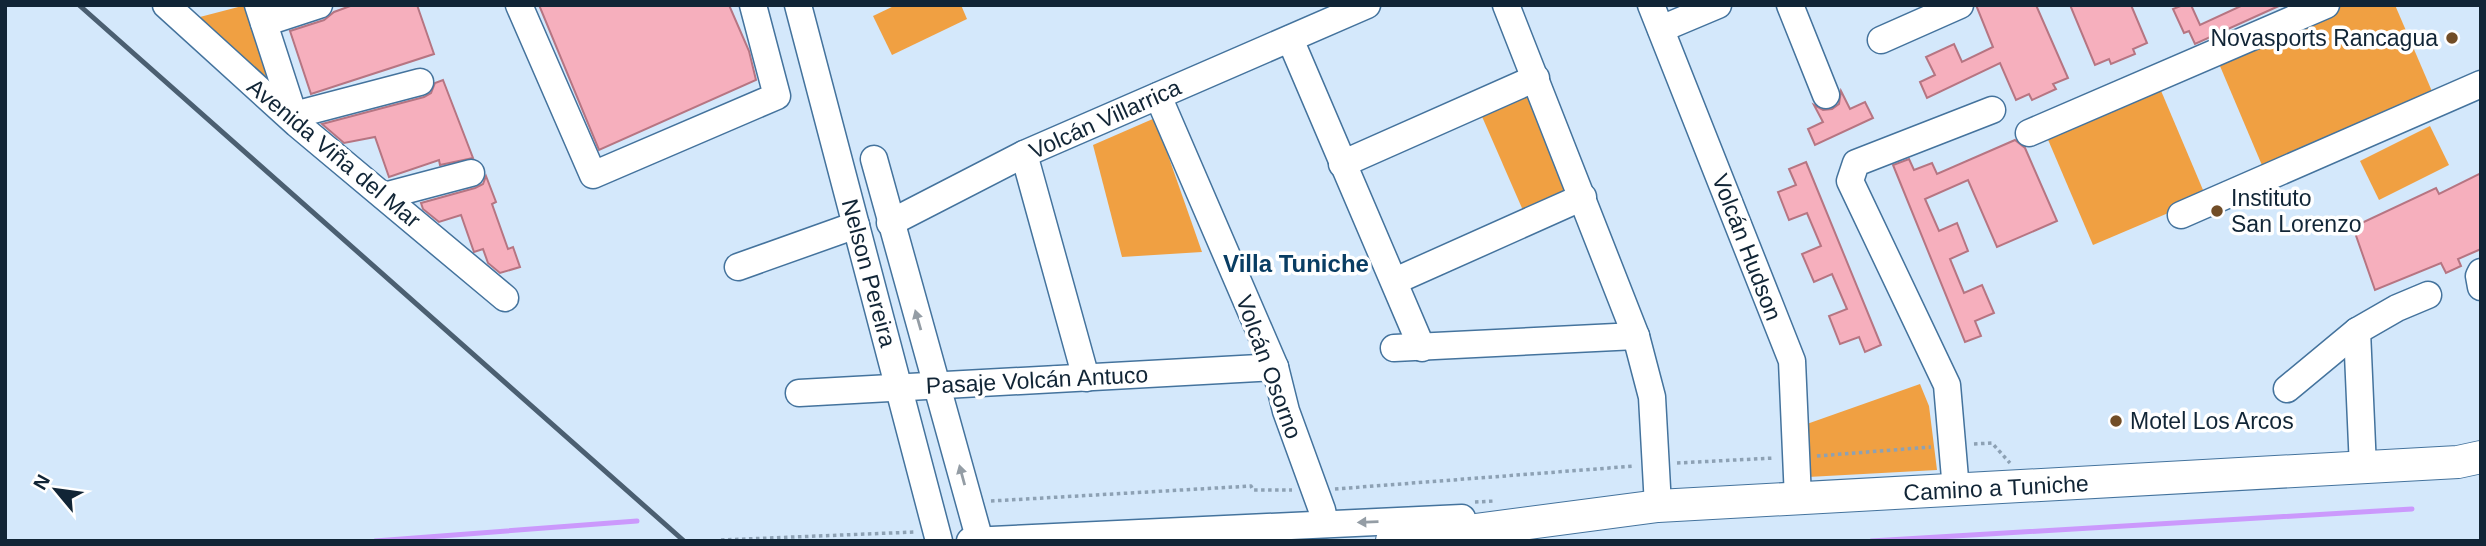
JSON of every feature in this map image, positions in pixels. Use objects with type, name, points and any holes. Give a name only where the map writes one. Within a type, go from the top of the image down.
[{"type":"main road","name":"Camino a Tuniche","points":[[1392,541],[1658,506],[2473,461]]},
{"type":"street","name":"Avenida Viña del Mar","points":[[166,5],[223,59],[505,298]]},
{"type":"street","points":[[263,22],[319,5]]},
{"type":"street","points":[[519,5],[593,175],[777,96],[753,5]]},
{"type":"street","name":"Nelson Pereira","points":[[798,5],[939,541]]},
{"type":"street","name":"Volcán Villarrica","points":[[890,223],[1024,154],[1367,5]]},
{"type":"street","points":[[1506,5],[1636,336],[1652,397],[1658,506]]},
{"type":"street","points":[[1656,17],[1718,5]]},
{"type":"street","points":[[1790,5],[1826,95]]},
{"type":"street","points":[[1881,40],[1960,5]]},
{"type":"street","points":[[2029,133],[2326,5]]},
{"type":"street","name":"Volcán Hudson","points":[[1656,17],[1792,361],[1798,499]]},
{"type":"street","points":[[223,59],[250,54],[263,22]]},
{"type":"street","points":[[263,22],[295,120],[420,82]]},
{"type":"street","points":[[1290,39],[1422,348]]},
{"type":"street","points":[[1342,164],[1536,78]]},
{"type":"street","points":[[2181,215],[2481,85]]},
{"type":"street","name":"Volcán Osorno","points":[[1158,96],[1275,367],[1286,411],[1325,524]]},
{"type":"street","points":[[1956,490],[1947,385],[1850,181],[1856,163],[1992,110]]},
{"type":"street","points":[[1024,154],[1086,377]]},
{"type":"street","name":"Nelson Pereira","points":[[874,159],[980,540]]},
{"type":"street","points":[[384,196],[471,173]]},
{"type":"street","points":[[1395,281],[1583,197]]},
{"type":"street","points":[[738,267],[853,213],[890,223]]},
{"type":"street","points":[[2481,272],[2481,287]]},
{"type":"street","points":[[2287,389],[2357,331],[2428,295]]},
{"type":"street","points":[[2357,331],[2363,468]]},
{"type":"street","points":[[1394,348],[1636,336]]},
{"type":"street","name":"Pasaje Volcán Antuco","points":[[799,393],[1275,367]]},
{"type":"street","name":"Camino a Tuniche","points":[[970,541],[1472,518],[1534,522]]},
{"type":"street","name":"Camino a Tuniche","points":[[1454,541],[1499,527]]},
{"type":"path","points":[[969,502],[1251,486],[1253,490],[1315,490],[1656,464],[1993,443],[2029,486]]},
{"type":"shaded area","points":[[246,5],[272,82],[196,18]]},
{"type":"shaded area","points":[[896,5],[961,5],[967,19],[892,55],[873,16]]},
{"type":"shaded area","points":[[2340,5],[2395,5],[2434,96],[2264,170],[2217,59]]},
{"type":"shaded area","points":[[2159,86],[2206,197],[2093,245],[2046,135]]},
{"type":"shaded area","points":[[1526,92],[1570,193],[1525,215],[1480,112]]},
{"type":"shaded area","points":[[1155,118],[1202,252],[1122,257],[1093,145]]},
{"type":"shaded area","points":[[2430,126],[2449,165],[2379,200],[2360,161]]},
{"type":"shaded area","points":[[1920,384],[1929,406],[1937,470],[1808,477],[1804,425]]},
{"type":"building","points":[[353,5],[417,5],[434,54],[311,94],[290,31],[324,20],[334,12]]},
{"type":"building","points":[[539,5],[729,5],[749,51],[756,80],[599,150]]},
{"type":"building","points":[[1976,5],[2036,5],[2068,78],[2053,84],[2056,89],[2032,100],[2029,94],[2016,100],[2000,63],[1927,98],[1920,82],[1935,75],[1926,57],[1954,44],[1962,62],[1993,47]]},
{"type":"building","points":[[2070,5],[2131,5],[2147,43],[2133,49],[2135,54],[2111,64],[2109,59],[2095,65]]},
{"type":"building","points":[[2191,5],[2200,25],[2243,5],[2281,5],[2195,44],[2189,31],[2184,33],[2173,9]]},
{"type":"building","points":[[443,80],[473,158],[440,165],[439,160],[389,177],[375,137],[344,143],[322,124],[424,97],[431,93],[435,83]]},
{"type":"building","points":[[1841,91],[1850,109],[1865,102],[1873,118],[1815,145],[1808,129],[1823,122],[1814,105],[1823,110],[1832,109],[1839,104]]},
{"type":"building","points":[[2015,140],[2025,148],[2057,221],[1997,247],[1968,180],[1925,199],[1939,231],[1957,223],[1968,251],[1950,259],[1964,293],[1982,285],[1994,313],[1975,321],[1981,336],[1965,342],[1893,165],[1909,159],[1914,170],[1932,163],[1937,174]]},
{"type":"building","points":[[1806,162],[1881,345],[1865,352],[1859,337],[1840,344],[1829,316],[1847,309],[1832,274],[1814,282],[1802,254],[1821,246],[1807,213],[1789,220],[1778,192],[1796,185],[1789,169]]},
{"type":"building","points":[[2481,173],[2481,249],[2458,259],[2461,266],[2446,273],[2441,263],[2375,290],[2353,227],[2436,188],[2439,194]]},
{"type":"building","points":[[486,176],[496,202],[492,204],[508,249],[513,247],[520,267],[500,273],[488,263],[483,249],[474,252],[461,215],[439,222],[423,209],[421,203],[475,188],[483,184]]},
{"type":"waterway","points":[[1871,541],[2412,509]]},
{"type":"waterway","points":[[375,541],[637,521]]},
{"type":"railway","points":[[79,5],[684,541]]},
{"type":"place","name":"Novasports Rancagua","points":[[2452,38]]},
{"type":"place","name":"Instituto San Lorenzo","points":[[2217,211]]},
{"type":"place","name":"Motel Los Arcos","points":[[2116,421]]},
{"type":"district","name":"Villa Tuniche","points":[[1296,263]]}]
